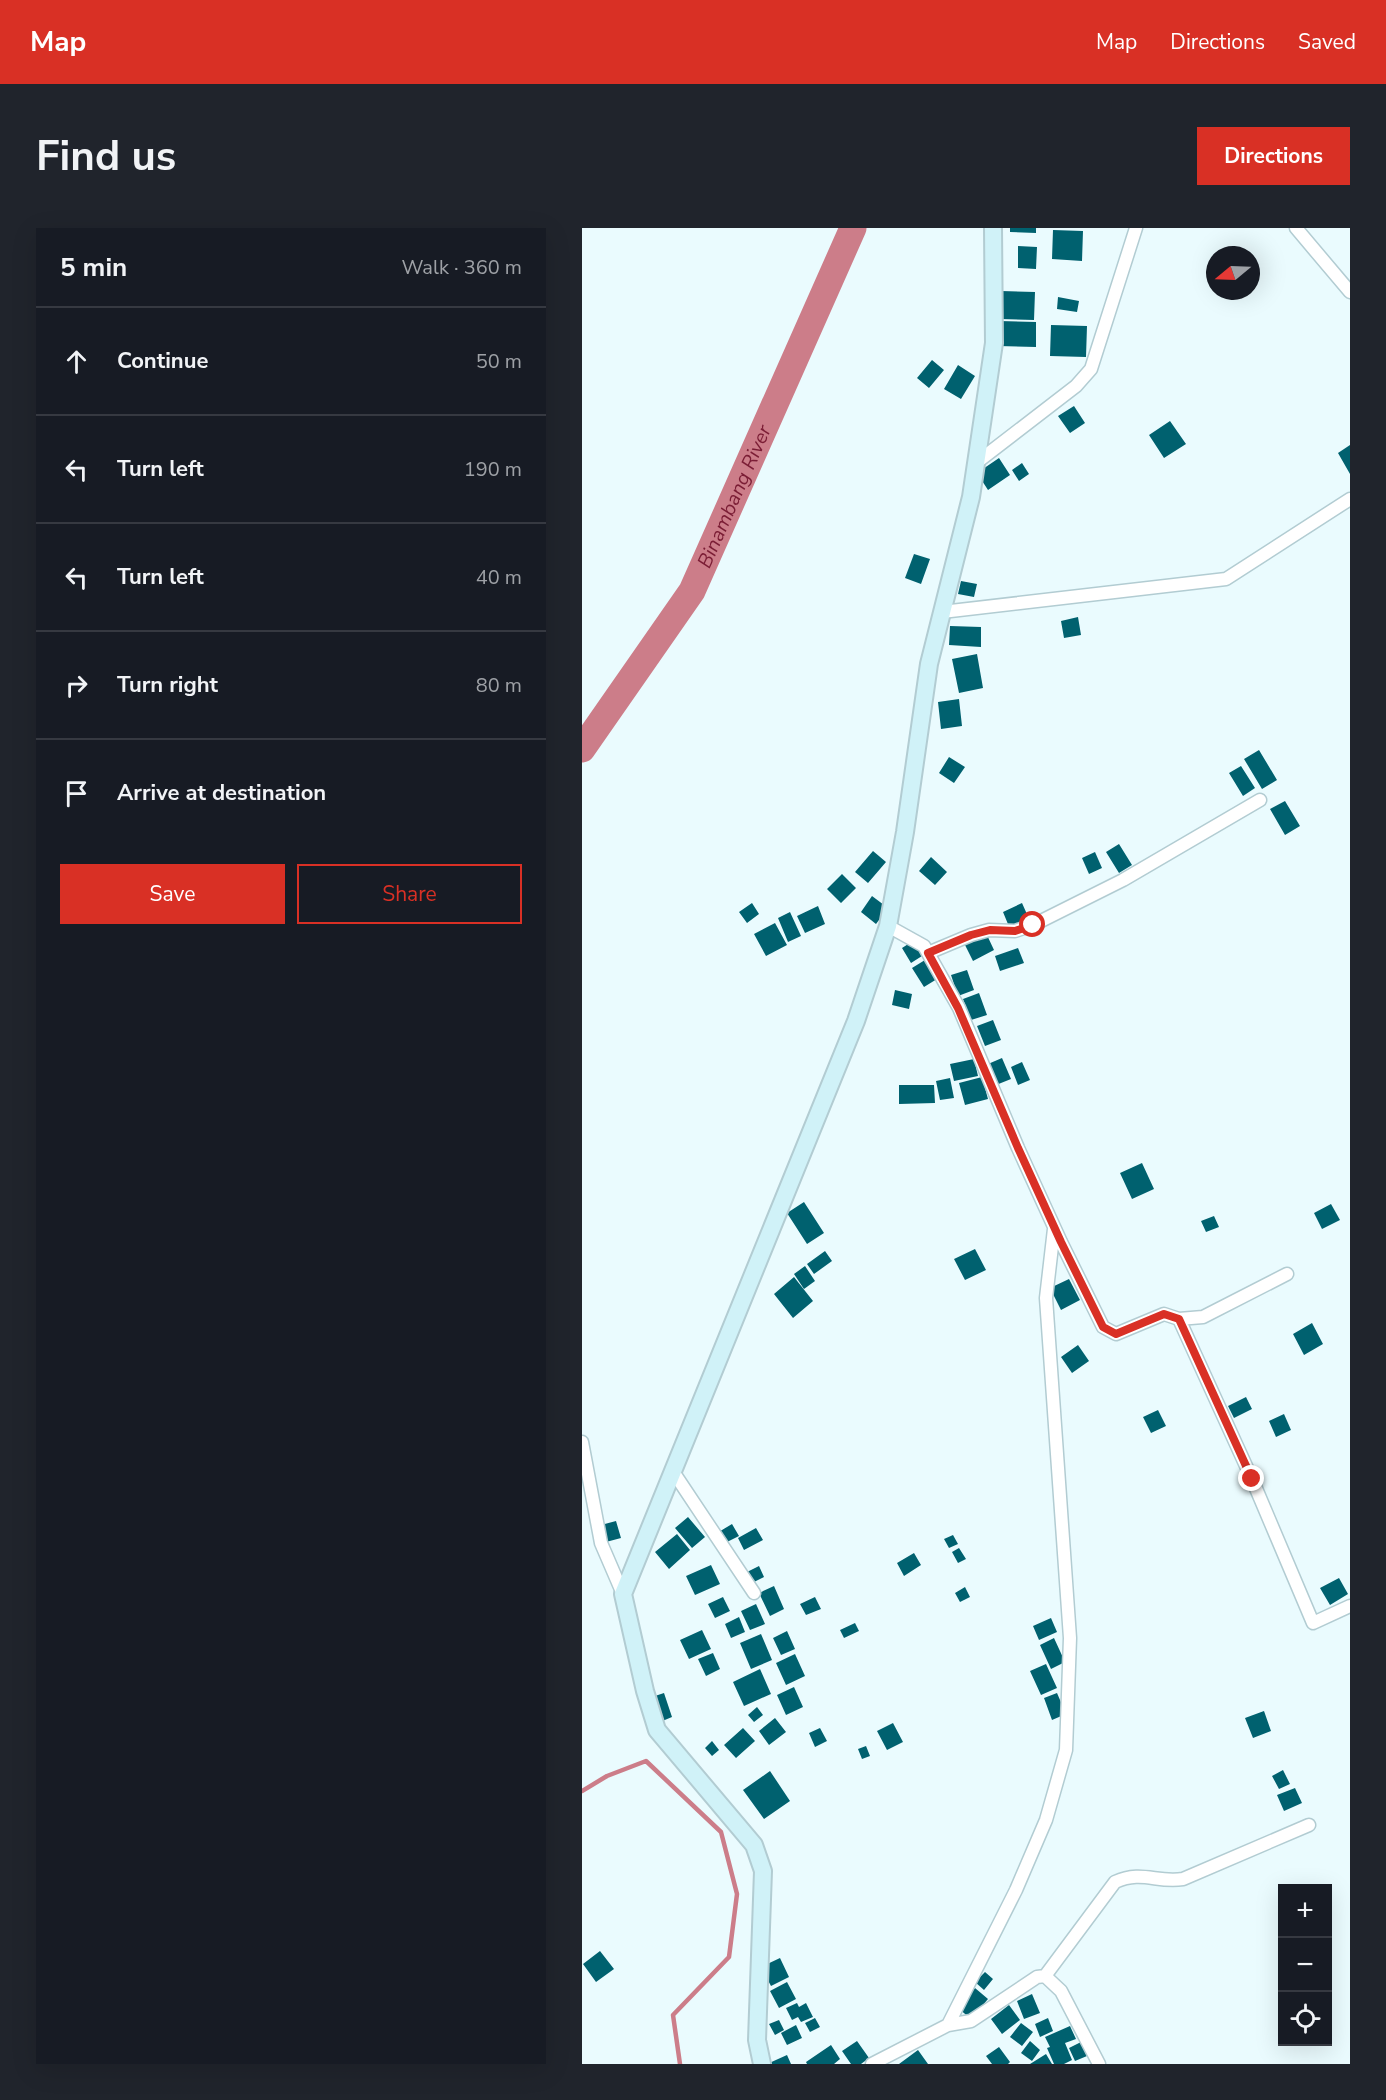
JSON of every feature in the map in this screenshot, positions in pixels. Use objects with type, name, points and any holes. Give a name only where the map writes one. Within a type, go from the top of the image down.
[{"type":"street","points":[[623,1594],[852,1032],[888,926],[905,832],[929,664],[971,498],[994,343],[993,228]]},
{"type":"street","points":[[976,463],[1076,386],[1091,369],[1136,228]]},
{"type":"street","points":[[1296,228],[1350,292]]},
{"type":"street","points":[[942,612],[1226,579],[1350,499]]},
{"type":"street","points":[[928,953],[971,935],[990,930],[1015,931],[1033,925],[1123,880],[1260,800]]},
{"type":"street","points":[[888,926],[924,946],[958,1008],[1054,1227],[1103,1327],[1116,1334],[1164,1314],[1179,1319],[1203,1317],[1287,1274]]},
{"type":"street","points":[[948,2025],[1016,1890],[1046,1820],[1066,1750],[1071,1638],[1046,1298],[1054,1227]]},
{"type":"street","points":[[1179,1319],[1252,1479],[1313,1623],[1350,1606]]},
{"type":"street","points":[[582,1442],[601,1543],[623,1594],[645,1691],[657,1730],[754,1845],[763,1871],[757,2040],[762,2064]]},
{"type":"street","points":[[672,1470],[754,1593]]},
{"type":"street","points":[[872,2064],[948,2025],[971,2021],[1037,1977],[1045,1976],[1115,1882],[1128,1876],[1169,1881],[1183,1879],[1309,1826]]},
{"type":"street","points":[[1045,1976],[1061,1991],[1100,2064]]},
{"type":"building","points":[[1010,228],[1036,228],[1036,233],[1010,232]]},
{"type":"building","points":[[1053,230],[1083,231],[1082,261],[1052,259]]},
{"type":"building","points":[[1018,246],[1037,247],[1036,269],[1018,268]]},
{"type":"building","points":[[1001,291],[1035,292],[1034,320],[1000,319]]},
{"type":"building","points":[[1058,297],[1079,301],[1077,312],[1057,309]]},
{"type":"building","points":[[999,321],[1036,322],[1036,347],[998,346]]},
{"type":"building","points":[[1051,325],[1087,326],[1086,357],[1050,356]]},
{"type":"building","points":[[932,360],[944,370],[929,388],[917,378]]},
{"type":"building","points":[[958,365],[975,376],[961,399],[944,389]]},
{"type":"building","points":[[1074,406],[1085,423],[1070,433],[1058,416]]},
{"type":"building","points":[[1170,421],[1186,444],[1164,458],[1149,435]]},
{"type":"building","points":[[1350,445],[1350,474],[1338,453]]},
{"type":"building","points":[[999,458],[1010,475],[988,490],[977,473]]},
{"type":"building","points":[[1022,463],[1029,474],[1019,481],[1012,470]]},
{"type":"building","points":[[914,554],[930,559],[921,584],[905,578]]},
{"type":"building","points":[[961,581],[977,584],[974,597],[958,594]]},
{"type":"building","points":[[1078,617],[1081,635],[1064,638],[1061,621]]},
{"type":"building","points":[[950,626],[981,627],[981,647],[949,645]]},
{"type":"building","points":[[977,654],[983,688],[959,693],[952,659]]},
{"type":"building","points":[[959,699],[962,726],[941,729],[938,702]]},
{"type":"building","points":[[1259,750],[1277,780],[1262,789],[1244,759]]},
{"type":"building","points":[[949,757],[965,767],[954,783],[939,773]]},
{"type":"building","points":[[1241,766],[1255,788],[1243,796],[1229,773]]},
{"type":"building","points":[[1285,801],[1300,826],[1285,835],[1270,809]]},
{"type":"building","points":[[1119,844],[1132,865],[1119,873],[1106,852]]},
{"type":"building","points":[[873,851],[886,862],[868,883],[855,872]]},
{"type":"building","points":[[1095,852],[1102,868],[1089,874],[1082,858]]},
{"type":"building","points":[[931,857],[947,872],[935,885],[919,871]]},
{"type":"building","points":[[842,874],[856,888],[841,903],[827,889]]},
{"type":"building","points":[[872,896],[888,908],[876,924],[861,912]]},
{"type":"building","points":[[752,903],[759,914],[747,923],[739,912]]},
{"type":"building","points":[[1022,903],[1030,921],[1010,929],[1003,912]]},
{"type":"building","points":[[818,906],[825,924],[805,933],[797,916]]},
{"type":"building","points":[[790,912],[801,936],[788,942],[778,918]]},
{"type":"building","points":[[775,923],[787,945],[766,956],[754,934]]},
{"type":"building","points":[[986,933],[994,950],[973,961],[964,943]]},
{"type":"building","points":[[913,941],[922,956],[911,963],[902,948]]},
{"type":"building","points":[[1018,948],[1024,963],[1000,971],[995,956]]},
{"type":"building","points":[[925,960],[937,979],[924,987],[912,968]]},
{"type":"building","points":[[967,970],[974,990],[958,996],[951,975]]},
{"type":"building","points":[[895,990],[912,994],[909,1009],[892,1005]]},
{"type":"building","points":[[979,993],[987,1015],[971,1020],[963,999]]},
{"type":"building","points":[[993,1020],[1001,1040],[985,1046],[977,1026]]},
{"type":"building","points":[[1002,1058],[1011,1079],[996,1085],[988,1064]]},
{"type":"building","points":[[974,1059],[978,1076],[954,1081],[950,1064]]},
{"type":"building","points":[[1022,1062],[1030,1080],[1018,1085],[1011,1067]]},
{"type":"building","points":[[982,1077],[988,1099],[965,1105],[959,1083]]},
{"type":"building","points":[[950,1078],[954,1098],[940,1100],[936,1081]]},
{"type":"building","points":[[899,1085],[934,1085],[935,1103],[899,1104]]},
{"type":"building","points":[[1142,1163],[1154,1189],[1132,1199],[1120,1173]]},
{"type":"building","points":[[804,1202],[824,1233],[807,1244],[787,1213]]},
{"type":"building","points":[[1331,1204],[1340,1220],[1322,1229],[1314,1213]]},
{"type":"building","points":[[1214,1216],[1219,1227],[1206,1232],[1201,1221]]},
{"type":"building","points":[[975,1249],[986,1270],[965,1280],[954,1259]]},
{"type":"building","points":[[825,1251],[832,1261],[814,1274],[807,1264]]},
{"type":"building","points":[[805,1266],[815,1281],[804,1289],[794,1274]]},
{"type":"building","points":[[794,1277],[813,1301],[793,1318],[774,1294]]},
{"type":"building","points":[[1069,1279],[1080,1300],[1061,1310],[1050,1288]]},
{"type":"building","points":[[1312,1323],[1323,1344],[1304,1355],[1293,1334]]},
{"type":"building","points":[[1078,1345],[1089,1361],[1072,1373],[1061,1357]]},
{"type":"building","points":[[1246,1397],[1252,1409],[1234,1418],[1228,1406]]},
{"type":"building","points":[[1158,1410],[1166,1426],[1151,1433],[1143,1417]]},
{"type":"building","points":[[1284,1414],[1291,1430],[1276,1437],[1269,1421]]},
{"type":"building","points":[[688,1517],[705,1537],[692,1548],[675,1528]]},
{"type":"building","points":[[616,1521],[621,1538],[606,1542],[601,1525]]},
{"type":"building","points":[[732,1524],[739,1536],[723,1544],[717,1533]]},
{"type":"building","points":[[756,1528],[763,1540],[744,1550],[738,1538]]},
{"type":"building","points":[[677,1534],[690,1550],[669,1569],[655,1552]]},
{"type":"building","points":[[953,1535],[958,1544],[949,1548],[944,1539]]},
{"type":"building","points":[[959,1548],[966,1559],[958,1563],[952,1552]]},
{"type":"building","points":[[914,1553],[921,1565],[904,1576],[897,1563]]},
{"type":"building","points":[[711,1565],[720,1584],[695,1595],[686,1576]]},
{"type":"building","points":[[759,1566],[764,1577],[752,1583],[747,1572]]},
{"type":"building","points":[[1339,1578],[1348,1594],[1330,1605],[1320,1588]]},
{"type":"building","points":[[774,1586],[784,1609],[770,1616],[759,1593]]},
{"type":"building","points":[[965,1587],[970,1597],[960,1602],[955,1593]]},
{"type":"building","points":[[723,1597],[730,1611],[715,1618],[708,1604]]},
{"type":"building","points":[[815,1597],[821,1609],[806,1615],[800,1604]]},
{"type":"building","points":[[756,1604],[765,1624],[750,1630],[741,1611]]},
{"type":"building","points":[[739,1617],[745,1632],[731,1638],[725,1624]]},
{"type":"building","points":[[1051,1618],[1057,1632],[1039,1640],[1033,1626]]},
{"type":"building","points":[[855,1623],[859,1631],[844,1638],[840,1630]]},
{"type":"building","points":[[702,1630],[711,1649],[689,1659],[680,1640]]},
{"type":"building","points":[[787,1631],[795,1649],[781,1655],[773,1638]]},
{"type":"building","points":[[761,1634],[772,1660],[751,1669],[740,1643]]},
{"type":"building","points":[[1054,1638],[1065,1662],[1051,1669],[1040,1645]]},
{"type":"building","points":[[713,1653],[720,1669],[706,1676],[698,1659]]},
{"type":"building","points":[[795,1654],[805,1676],[786,1685],[776,1663]]},
{"type":"building","points":[[1046,1664],[1057,1688],[1041,1695],[1030,1671]]},
{"type":"building","points":[[760,1669],[771,1694],[744,1706],[733,1682]]},
{"type":"building","points":[[794,1687],[803,1707],[786,1715],[777,1695]]},
{"type":"building","points":[[664,1693],[672,1717],[660,1722],[652,1697]]},
{"type":"building","points":[[1057,1693],[1066,1714],[1052,1720],[1044,1698]]},
{"type":"building","points":[[757,1707],[763,1715],[754,1722],[748,1715]]},
{"type":"building","points":[[1264,1711],[1271,1731],[1253,1738],[1245,1718]]},
{"type":"building","points":[[775,1718],[786,1732],[769,1745],[759,1731]]},
{"type":"building","points":[[893,1723],[903,1742],[887,1750],[877,1731]]},
{"type":"building","points":[[743,1728],[755,1741],[736,1758],[724,1745]]},
{"type":"building","points":[[820,1728],[827,1741],[815,1747],[809,1733]]},
{"type":"building","points":[[712,1741],[719,1750],[712,1756],[705,1748]]},
{"type":"building","points":[[866,1746],[870,1756],[862,1759],[858,1749]]},
{"type":"building","points":[[1283,1770],[1290,1784],[1279,1789],[1272,1776]]},
{"type":"building","points":[[770,1771],[790,1801],[764,1819],[743,1790]]},
{"type":"building","points":[[1295,1788],[1302,1803],[1284,1811],[1277,1795]]},
{"type":"building","points":[[600,1951],[614,1969],[596,1982],[583,1964]]},
{"type":"building","points":[[780,1958],[789,1977],[771,1986],[761,1967]]},
{"type":"building","points":[[985,1972],[993,1979],[984,1990],[975,1982]]},
{"type":"building","points":[[787,1982],[796,1999],[779,2008],[770,1991]]},
{"type":"building","points":[[975,1988],[988,1999],[971,2019],[958,2008]]},
{"type":"building","points":[[1032,1994],[1040,2013],[1024,2019],[1017,2001]]},
{"type":"building","points":[[797,2003],[799,2007],[806,2003],[813,2017],[801,2022],[798,2017],[792,2020],[786,2008]]},
{"type":"building","points":[[1009,2005],[1020,2020],[1002,2034],[991,2019]]},
{"type":"building","points":[[815,2018],[820,2027],[810,2032],[805,2023]]},
{"type":"building","points":[[1048,2018],[1053,2031],[1040,2037],[1035,2024]]},
{"type":"building","points":[[779,2020],[784,2030],[775,2035],[769,2024]]},
{"type":"building","points":[[1021,2023],[1033,2032],[1022,2046],[1010,2037]]},
{"type":"building","points":[[796,2025],[802,2038],[787,2045],[781,2033]]},
{"type":"building","points":[[1070,2026],[1076,2039],[1065,2043],[1072,2060],[1064,2064],[1054,2064],[1045,2037]]},
{"type":"building","points":[[857,2041],[869,2058],[861,2064],[851,2064],[842,2051]]},
{"type":"building","points":[[1030,2041],[1040,2050],[1032,2061],[1021,2053]]},
{"type":"building","points":[[1081,2042],[1087,2056],[1075,2061],[1069,2048]]},
{"type":"building","points":[[831,2045],[840,2059],[834,2064],[807,2064],[806,2062]]},
{"type":"building","points":[[999,2047],[1010,2062],[1008,2064],[992,2064],[986,2056]]},
{"type":"building","points":[[918,2050],[928,2064],[899,2064]]},
{"type":"building","points":[[1046,2054],[1052,2064],[1030,2064]]},
{"type":"building","points":[[787,2055],[791,2064],[767,2064]]},
{"type":"waterway","name":"Binambang River","points":[[582,749],[692,591],[853,228]]},
{"type":"waterway","points":[[582,1791],[607,1776],[646,1761],[721,1832],[737,1894],[729,1957],[673,2015],[680,2064]]},
{"type":"route","points":[[1033,925],[1015,931],[990,930],[971,935],[928,953],[958,1008],[1018,1148],[1103,1327],[1116,1334],[1164,1314],[1179,1319],[1252,1479]]}]
